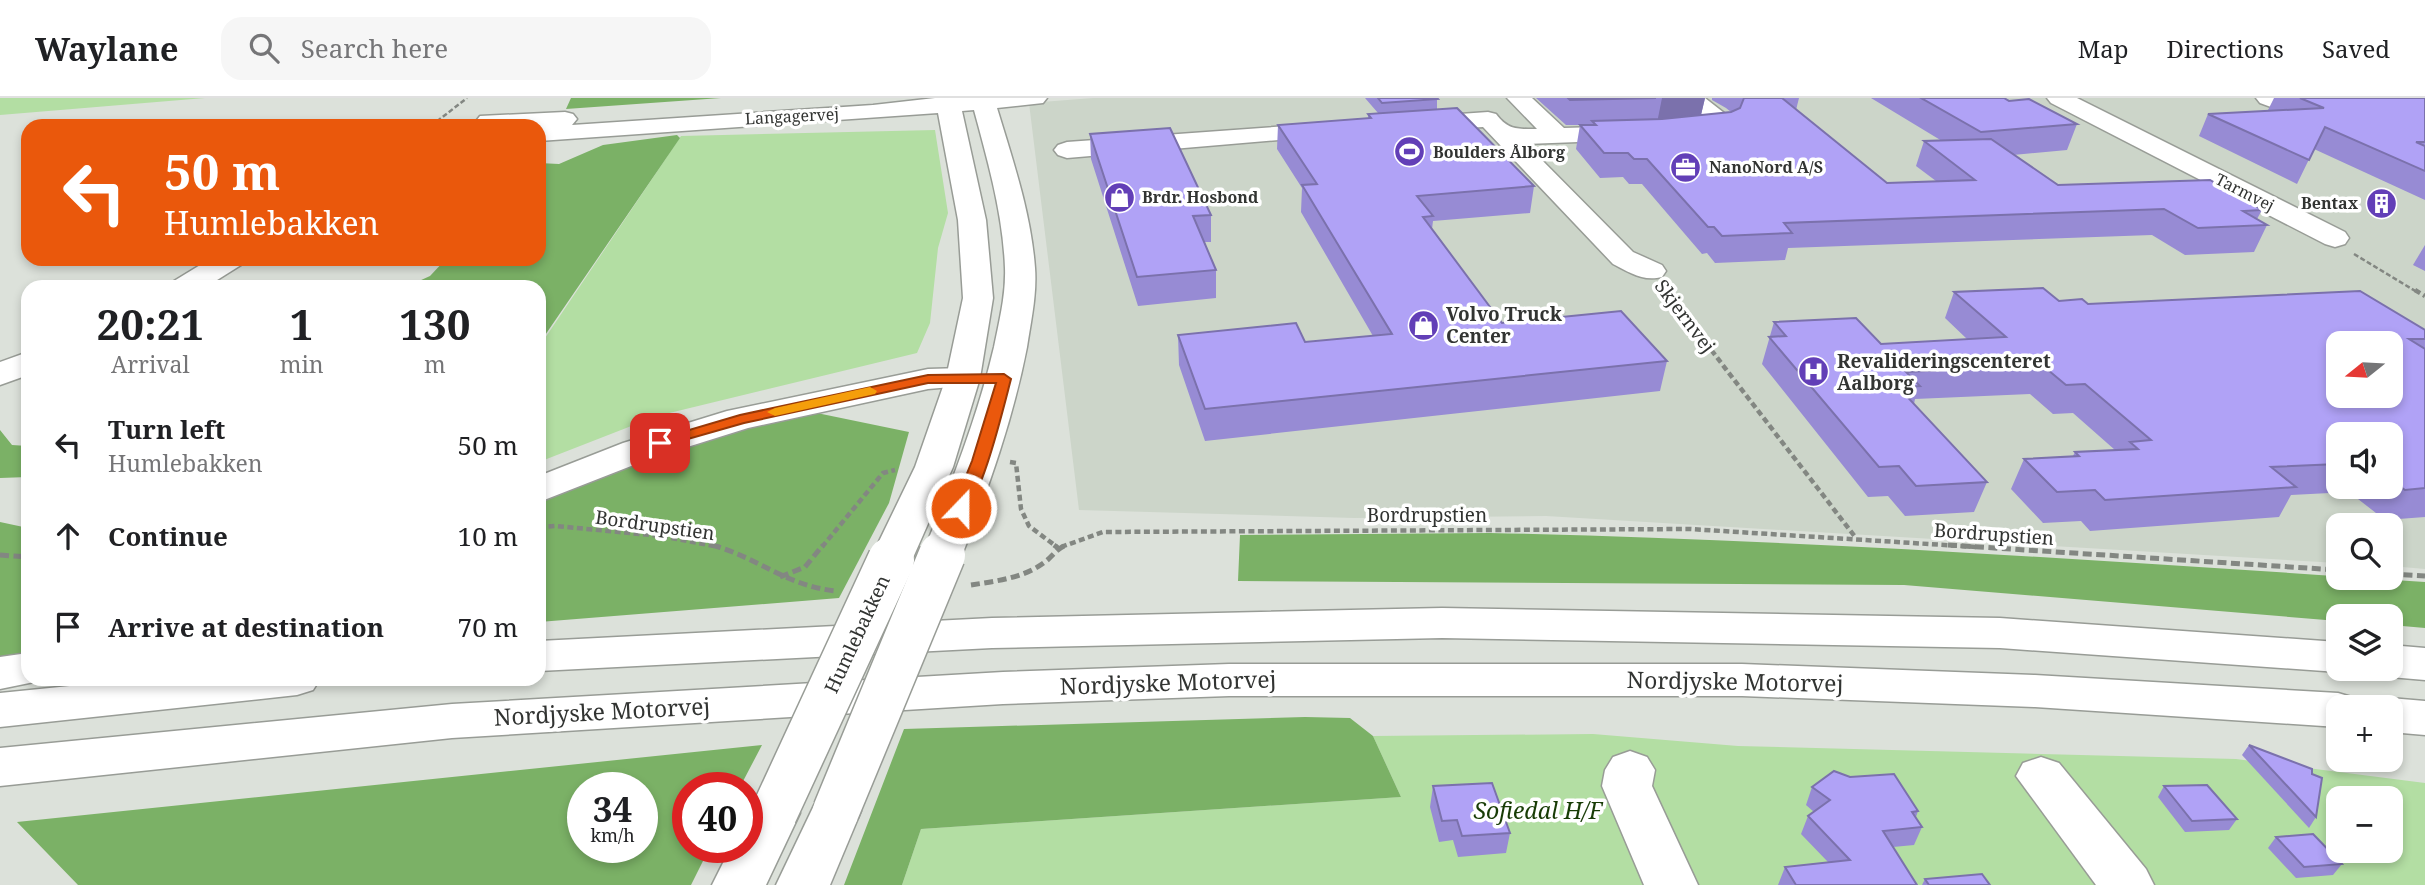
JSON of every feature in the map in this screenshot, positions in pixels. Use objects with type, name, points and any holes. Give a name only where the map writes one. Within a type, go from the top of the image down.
[{"type":"main road","points":[[488,119],[496,98]]},
{"type":"main road","name":"Langagervej","points":[[546,121],[868,98]]},
{"type":"main road","name":"Langagervej","points":[[546,133],[962,100],[1035,98]]},
{"type":"main road","name":"Skjernvej","points":[[1467,98],[1623,258],[1651,271]]},
{"type":"main road","points":[[1519,98],[1558,135]]},
{"type":"main road","points":[[1397,125],[1497,128],[1558,135],[1663,132],[1722,127],[1725,123],[1690,98]]},
{"type":"main road","name":"Tarmvej","points":[[2059,98],[2335,238]]},
{"type":"main road","points":[[2268,98],[2290,107],[2425,103]]},
{"type":"main road","points":[[803,885],[836,811],[956,570],[980,461],[1004,379],[1016,312],[1020,270],[1010,195],[962,100]]},
{"type":"main road","name":"Humlebakken","points":[[739,885],[934,467],[963,378],[978,298],[962,100]]},
{"type":"main road","points":[[1067,150],[1357,128]]},
{"type":"main road","points":[[196,280],[220,266]]},
{"type":"main road","points":[[0,375],[21,365]]},
{"type":"main road","points":[[546,487],[636,451],[740,419],[928,379],[1004,379]]},
{"type":"main road","points":[[546,656],[1006,633],[1228,626],[1442,624],[2000,633],[2326,656]]},
{"type":"main road","points":[[2403,662],[2425,664]]},
{"type":"main road","points":[[0,673],[21,669]]},
{"type":"main road","name":"Nordjyske Motorvej","points":[[0,766],[452,721],[1003,688],[1229,680],[1742,680],[2035,691],[2326,709]]},
{"type":"main road","points":[[0,710],[230,686]]},
{"type":"main road","points":[[2403,716],[2425,718]]},
{"type":"main road","points":[[1630,770],[1627,786],[1671,885]]},
{"type":"main road","points":[[2041,776],[2127,885]]},
{"type":"path","points":[[439,119],[467,98]]},
{"type":"path","points":[[2335,238],[2356,256],[2425,296]]},
{"type":"path","name":"Skjernvej","points":[[1651,271],[1857,538]]},
{"type":"path","points":[[980,461],[1016,463],[1021,509],[1029,526],[1058,548]]},
{"type":"path","points":[[780,577],[805,567],[883,473],[906,468],[934,467]]},
{"type":"path","name":"Bordrupstien","points":[[546,528],[667,538],[722,548],[796,586],[847,590]]},
{"type":"path","name":"Bordrupstien","points":[[956,570],[1009,579],[1044,563],[1058,548],[1103,532],[1116,531],[1689,529],[2326,569]]},
{"type":"path","points":[[0,555],[21,556]]},
{"type":"path","points":[[2403,575],[2425,576]]},
{"type":"shaded area","points":[[1093,98],[2425,98],[2425,569],[2403,567],[2403,513],[2326,513],[2326,562],[1546,516],[1354,518],[1079,510],[1029,103]]},
{"type":"green space","points":[[0,98],[205,98],[0,115]]},
{"type":"green space","points":[[571,98],[721,98],[566,109]]},
{"type":"green space","points":[[935,130],[948,213],[938,248],[930,323],[917,353],[657,416],[546,459],[546,337],[681,136]]},
{"type":"green space","points":[[677,135],[680,138],[546,334],[546,280],[421,280],[430,276],[439,266],[546,266],[546,163],[559,164],[603,145]]},
{"type":"green space","points":[[812,412],[909,432],[889,503],[839,598],[546,621],[546,499],[670,449]]},
{"type":"green space","points":[[0,430],[12,445],[21,446],[21,477],[0,478]]},
{"type":"green space","points":[[0,522],[21,526],[21,653],[0,657]]},
{"type":"green space","points":[[1490,533],[1607,536],[1841,546],[2326,575],[2326,590],[2403,590],[2403,581],[2425,582],[2425,628],[2403,626],[2403,604],[2326,604],[2326,620],[1904,585],[1238,581],[1240,535]]},
{"type":"green space","points":[[1305,717],[1350,718],[1373,736],[1401,797],[921,829],[902,885],[844,885],[904,729]]},
{"type":"green space","name":"Sofiedal H/F","points":[[1593,734],[1738,746],[2236,759],[2425,783],[2425,885],[902,885],[921,829],[1401,797],[1373,736]]},
{"type":"green space","points":[[762,745],[748,772],[672,772],[672,863],[702,863],[691,885],[78,885],[17,822]]},
{"type":"building","points":[[1378,98],[1437,98],[1438,99],[1382,103]]},
{"type":"building","points":[[1568,98],[1656,98],[1570,100]]},
{"type":"building","points":[[1744,98],[1782,98],[1887,183],[1975,180],[1924,141],[1991,139],[2058,185],[2210,180],[2262,210],[2243,211],[2267,225],[2198,228],[2164,209],[1784,223],[1792,233],[1722,236],[1714,227],[1708,227],[1647,159],[1634,159],[1628,153],[1604,153],[1580,125],[1596,125],[1592,121],[1662,119],[1731,112],[1740,108]]},
{"type":"building","points":[[1921,98],[2004,98],[2009,101],[2029,99],[2077,124],[1981,132]]},
{"type":"building","points":[[2300,98],[2425,98],[2425,142],[2416,142],[2425,146],[2425,171],[2325,127],[2309,160],[2208,114],[2324,108]]},
{"type":"building","points":[[1457,108],[1534,186],[1417,196],[1433,216],[1423,217],[1502,323],[1621,311],[1667,361],[1205,409],[1178,335],[1296,323],[1305,342],[1392,334],[1302,185],[1317,184],[1278,125],[1371,118],[1368,114]]},
{"type":"building","points":[[1170,128],[1211,215],[1193,216],[1216,270],[1137,277],[1090,134]]},
{"type":"building","points":[[2043,288],[2059,301],[2082,299],[2088,304],[2360,291],[2425,330],[2425,339],[2409,339],[2425,349],[2425,488],[2403,489],[2403,422],[2326,422],[2326,465],[2271,467],[2296,487],[2105,500],[2095,490],[2057,492],[2024,459],[2079,456],[2075,452],[2138,449],[2130,442],[2151,440],[2085,384],[2066,385],[2042,365],[1906,372],[1920,386],[1898,387],[1987,482],[1916,486],[1899,466],[1879,467],[1769,337],[1786,336],[1774,322],[1856,318],[1881,344],[2006,337],[1954,292]]},
{"type":"building","points":[[2249,745],[2312,769],[2312,774],[2322,778],[2316,817]]},
{"type":"building","points":[[1834,771],[1850,777],[1894,774],[1918,811],[1912,812],[1922,827],[1883,831],[1917,885],[1796,885],[1785,867],[1850,860],[1808,816],[1830,800],[1812,787]]},
{"type":"building","points":[[1492,783],[1510,833],[1462,836],[1457,820],[1442,821],[1433,786]]},
{"type":"building","points":[[2207,785],[2237,819],[2192,821],[2164,786]]},
{"type":"building","points":[[2313,834],[2326,847],[2326,863],[2342,864],[2304,867],[2276,837]]},
{"type":"building","points":[[1982,874],[1990,885],[1929,885],[1925,879]]},
{"type":"slow traffic","points":[[775,412],[870,391]]},
{"type":"place","name":"Boulders Ålborg","points":[[1410,152]]},
{"type":"place","name":"NanoNord A/S","points":[[1686,167]]},
{"type":"place","name":"Brdr. Hosbond","points":[[1119,197]]},
{"type":"place","name":"Bentax","points":[[2381,203]]},
{"type":"place","name":"Volvo Truck Center","points":[[1423,325]]},
{"type":"place","name":"Revalideringscenteret Aalborg","points":[[1814,372]]},
{"type":"route","points":[[660,443],[740,419],[928,379],[1004,379],[980,461],[961,508]]}]
